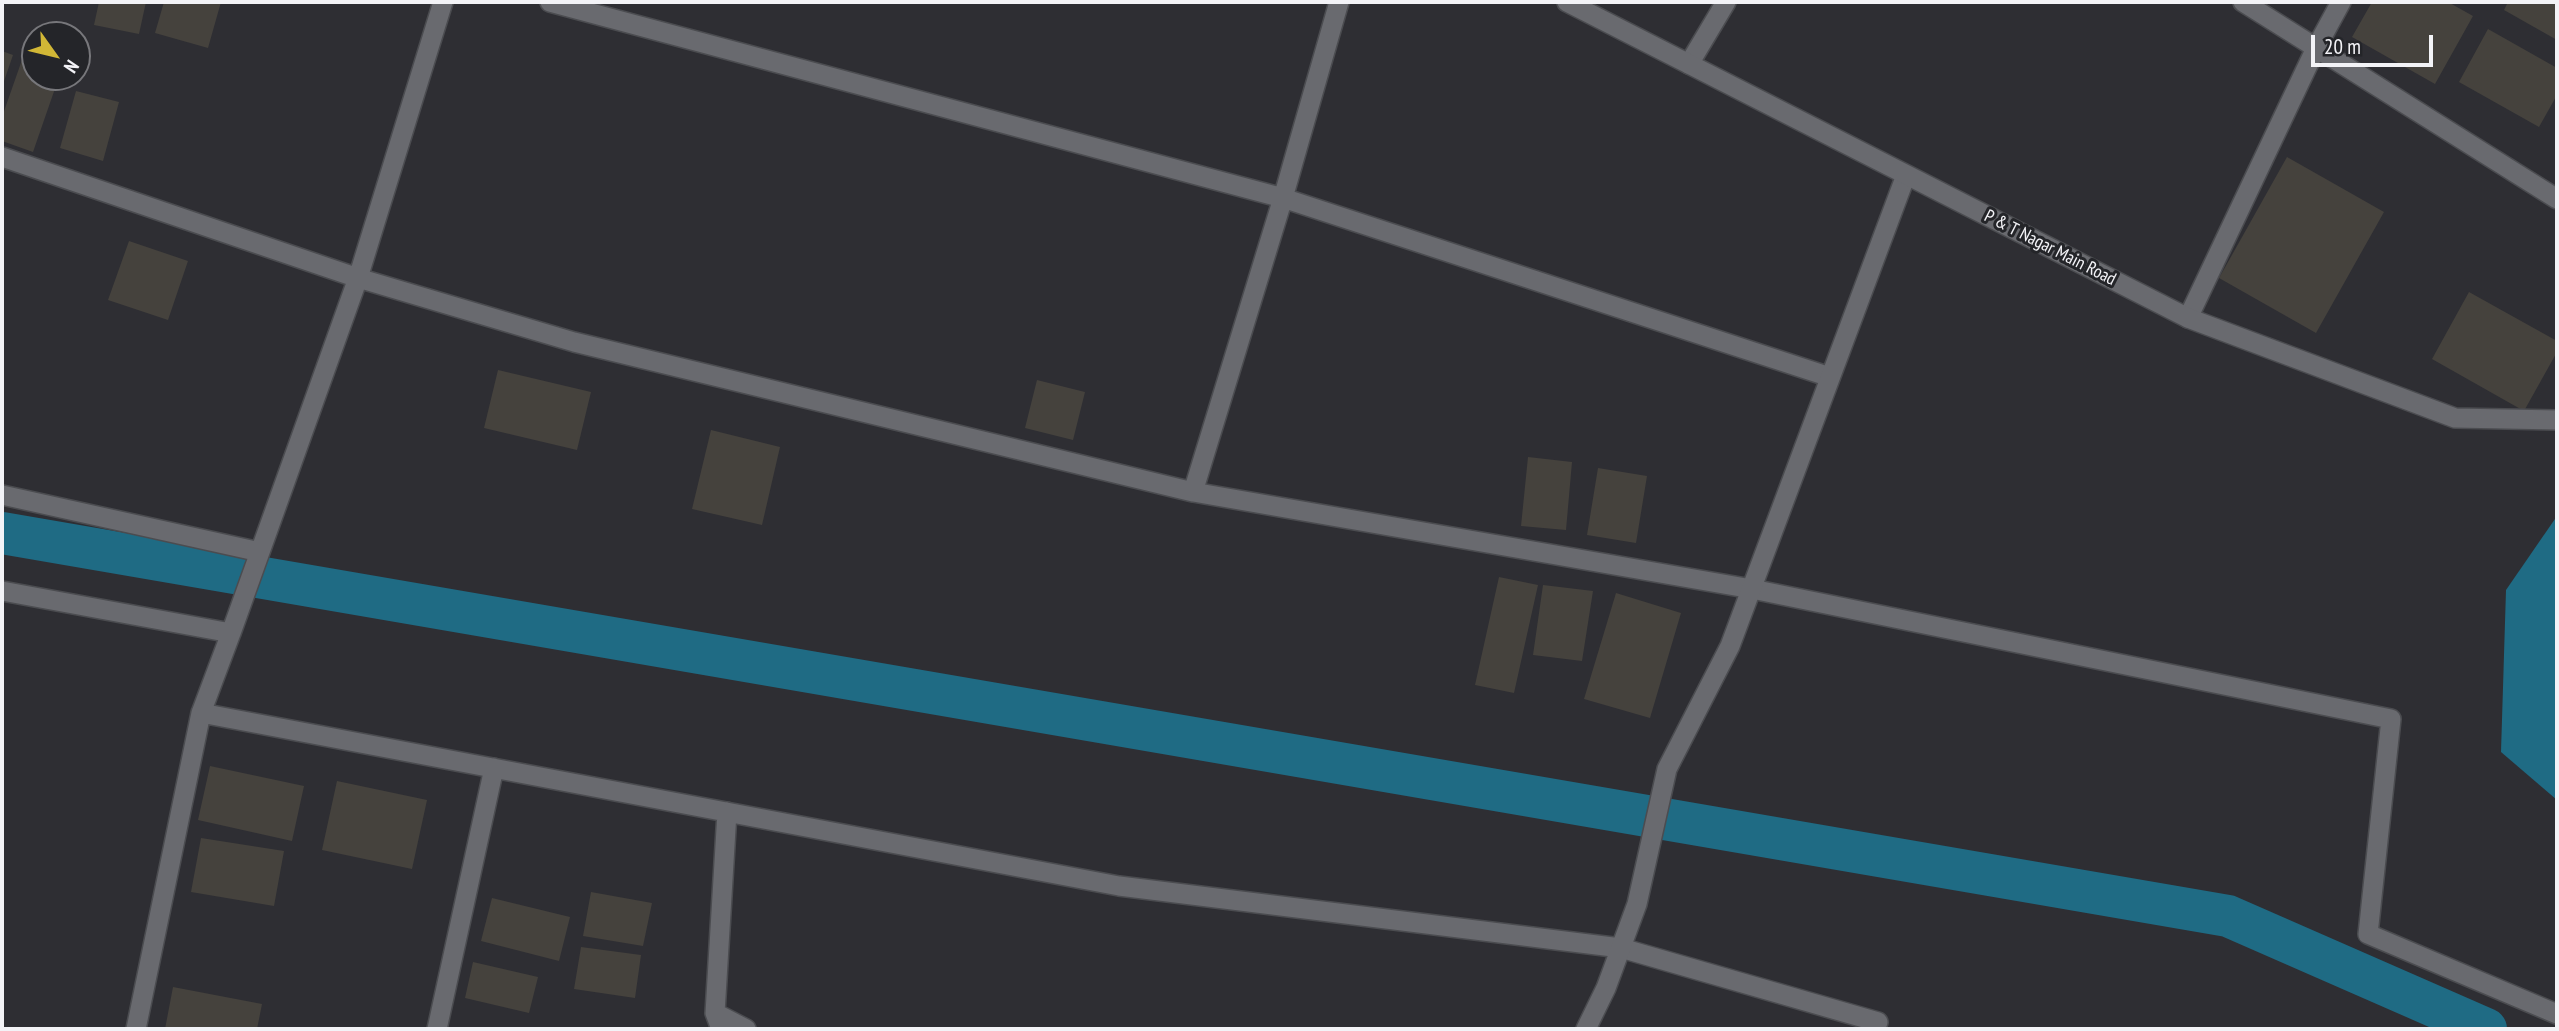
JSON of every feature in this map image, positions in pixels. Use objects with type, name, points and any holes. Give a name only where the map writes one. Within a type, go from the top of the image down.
[{"type":"street","points":[[136,1029],[201,713],[358,278],[443,2]]},
{"type":"street","points":[[550,2],[1283,198],[1830,377]]},
{"type":"street","points":[[1193,492],[1283,198],[1339,2]]},
{"type":"street","name":"P & T Nagar Main Road","points":[[1566,2],[2188,318],[2455,418],[2557,420]]},
{"type":"street","points":[[1689,64],[1726,2]]},
{"type":"street","points":[[2242,2],[2557,199]]},
{"type":"street","points":[[2188,318],[2316,48],[2341,2]]},
{"type":"street","points":[[2,157],[358,278],[574,342],[1193,492],[1752,589],[2391,719],[2368,934],[2557,1014]]},
{"type":"street","points":[[1586,1029],[1606,988],[1637,904],[1667,769],[1730,646],[1906,175]]},
{"type":"street","points":[[2,495],[257,560]]},
{"type":"street","points":[[2,591],[231,633]]},
{"type":"street","points":[[201,713],[1119,886],[1621,948],[1878,1022],[1875,1029]]},
{"type":"street","points":[[437,1029],[494,768]]},
{"type":"street","points":[[727,812],[718,1021],[746,1029]]},
{"type":"water","points":[[2557,516],[2557,800],[2501,752],[2506,590]]},
{"type":"building","points":[[99,2],[146,2],[139,34],[94,25]]},
{"type":"building","points":[[164,2],[221,2],[208,48],[155,33]]},
{"type":"building","points":[[2372,2],[2448,2],[2473,16],[2435,84],[2352,37]]},
{"type":"building","points":[[2508,2],[2557,2],[2557,40],[2504,10]]},
{"type":"building","points":[[2488,29],[2557,68],[2557,95],[2539,127],[2459,82]]},
{"type":"building","points":[[2,51],[13,55],[2,87]]},
{"type":"building","points":[[21,63],[21,91],[54,91],[33,152],[2,141],[2,117]]},
{"type":"building","points":[[76,91],[119,102],[103,161],[60,148]]},
{"type":"building","points":[[2287,157],[2384,212],[2316,333],[2219,278]]},
{"type":"building","points":[[129,241],[188,261],[168,320],[108,300]]},
{"type":"building","points":[[2469,292],[2557,341],[2557,352],[2524,411],[2432,359]]},
{"type":"building","points":[[498,370],[591,392],[577,450],[484,428]]},
{"type":"building","points":[[1037,380],[1085,392],[1073,440],[1025,428]]},
{"type":"building","points":[[711,430],[780,447],[762,525],[692,509]]},
{"type":"building","points":[[1528,457],[1572,462],[1566,530],[1521,526]]},
{"type":"building","points":[[1598,468],[1647,476],[1636,543],[1587,535]]},
{"type":"building","points":[[1499,577],[1538,585],[1514,693],[1475,685]]},
{"type":"building","points":[[1543,585],[1593,591],[1582,661],[1533,655]]},
{"type":"building","points":[[1616,593],[1681,613],[1650,718],[1584,699]]},
{"type":"building","points":[[210,766],[304,786],[292,841],[198,820]]},
{"type":"building","points":[[337,781],[427,800],[412,869],[322,850]]},
{"type":"building","points":[[201,838],[284,851],[274,906],[191,892]]},
{"type":"building","points":[[591,892],[652,903],[643,946],[583,936]]},
{"type":"building","points":[[492,898],[570,917],[559,961],[481,941]]},
{"type":"building","points":[[581,947],[641,955],[635,998],[574,989]]},
{"type":"building","points":[[473,962],[538,977],[529,1013],[465,998]]},
{"type":"building","points":[[173,987],[262,1004],[257,1029],[165,1029]]},
{"type":"waterway","points":[[2,533],[2228,916],[2486,1029]]}]
